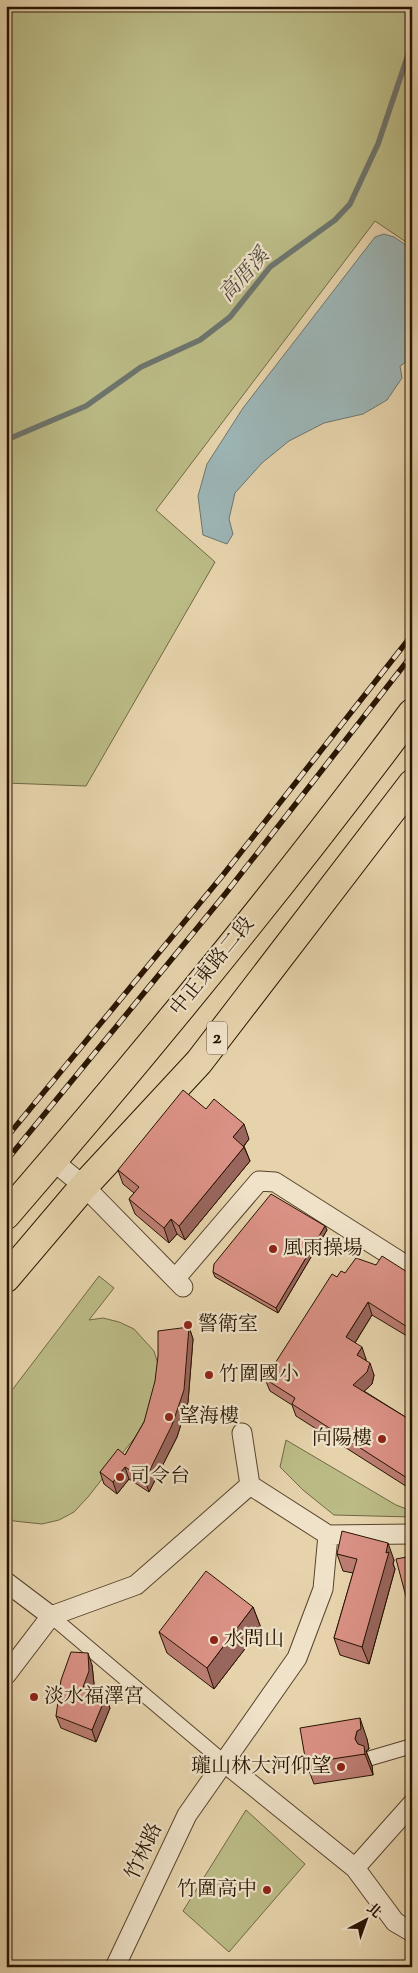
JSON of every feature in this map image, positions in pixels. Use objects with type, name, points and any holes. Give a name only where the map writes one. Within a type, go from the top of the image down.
[{"type":"main road","name":"中正東路二段","points":[[6,1215],[190,997],[330,824],[412,713]]},
{"type":"main road","name":"2","points":[[6,1278],[84,1186],[198,1062],[412,784]]},
{"type":"street","points":[[53,1161],[84,1186],[179,1283],[259,1181],[275,1182],[412,1269]]},
{"type":"street","points":[[242,1433],[250,1485],[328,1534],[412,1534]]},
{"type":"street","points":[[6,1675],[51,1616],[136,1585],[250,1485]]},
{"type":"street","name":"竹林路","points":[[115,1967],[187,1815],[225,1763],[296,1658],[323,1589],[328,1534]]},
{"type":"street","points":[[6,1582],[51,1616],[225,1763],[355,1868],[395,1922],[412,1932]]},
{"type":"street","points":[[370,1758],[412,1746]]},
{"type":"street","points":[[355,1868],[412,1804]]},
{"type":"green space","points":[[6,6],[412,6],[412,246],[375,221],[156,510],[215,562],[86,786],[6,783]]},
{"type":"green space","points":[[99,1276],[114,1288],[89,1320],[103,1318],[119,1322],[134,1329],[154,1351],[158,1364],[151,1417],[74,1512],[59,1520],[42,1524],[14,1521],[6,1517],[6,1398]]},
{"type":"green space","points":[[286,1440],[396,1505],[412,1511],[412,1517],[334,1515],[303,1490],[280,1467]]},
{"type":"green space","points":[[246,1810],[305,1864],[229,1952],[183,1911]]},
{"type":"water","points":[[384,234],[394,237],[412,249],[412,358],[400,366],[402,378],[387,400],[363,414],[324,423],[289,441],[262,463],[235,493],[229,519],[233,534],[227,544],[203,535],[198,496],[207,464],[243,408],[375,237]]},
{"type":"building","points":[[183,1090],[206,1109],[214,1099],[244,1124],[233,1137],[244,1147],[179,1226],[171,1219],[164,1228],[129,1199],[139,1187],[118,1170]]},
{"type":"building","name":"風雨操場","points":[[271,1194],[325,1226],[276,1308],[213,1272],[214,1264]]},
{"type":"building","points":[[382,1256],[412,1275],[412,1330],[368,1302],[346,1337],[362,1347],[357,1355],[370,1363],[367,1372],[353,1385],[412,1421],[412,1471],[407,1478],[292,1404],[295,1398],[265,1379],[332,1274],[337,1277],[341,1271],[345,1273],[356,1258],[376,1265]]},
{"type":"building","name":"望海樓","points":[[189,1327],[184,1390],[172,1425],[145,1480],[125,1467],[113,1482],[100,1472],[118,1449],[125,1455],[144,1422],[155,1381],[158,1331]]},
{"type":"building","points":[[342,1531],[388,1543],[386,1553],[389,1552],[362,1647],[334,1638],[357,1559],[337,1554]]},
{"type":"building","points":[[412,1556],[412,1619],[396,1559]]},
{"type":"building","points":[[206,1571],[253,1607],[207,1668],[159,1632]]},
{"type":"building","points":[[71,1652],[88,1653],[89,1671],[83,1687],[106,1696],[92,1730],[56,1716],[61,1680]]},
{"type":"building","points":[[360,1718],[361,1729],[357,1731],[355,1739],[358,1744],[364,1746],[365,1754],[306,1763],[300,1728]]},
{"type":"waterway","name":"高厝溪","points":[[6,440],[86,406],[141,367],[200,340],[230,317],[270,267],[335,220],[350,204],[378,144],[412,43]]},
{"type":"railway","points":[[6,1138],[223,875],[412,635]]},
{"type":"railway","points":[[6,1161],[226,893],[412,655]]},
{"type":"place","name":"風雨操場","points":[[273,1249]]},
{"type":"place","name":"警衛室","points":[[188,1325]]},
{"type":"place","name":"竹圍國小","points":[[209,1375]]},
{"type":"place","name":"望海樓","points":[[169,1417]]},
{"type":"place","name":"向陽樓","points":[[382,1439]]},
{"type":"place","name":"司令台","points":[[120,1477]]},
{"type":"place","name":"水問山","points":[[214,1640]]},
{"type":"place","name":"淡水福澤宮","points":[[34,1697]]},
{"type":"place","name":"瓏山林大河仰望","points":[[341,1767]]},
{"type":"place","name":"竹圍高中","points":[[267,1890]]}]
